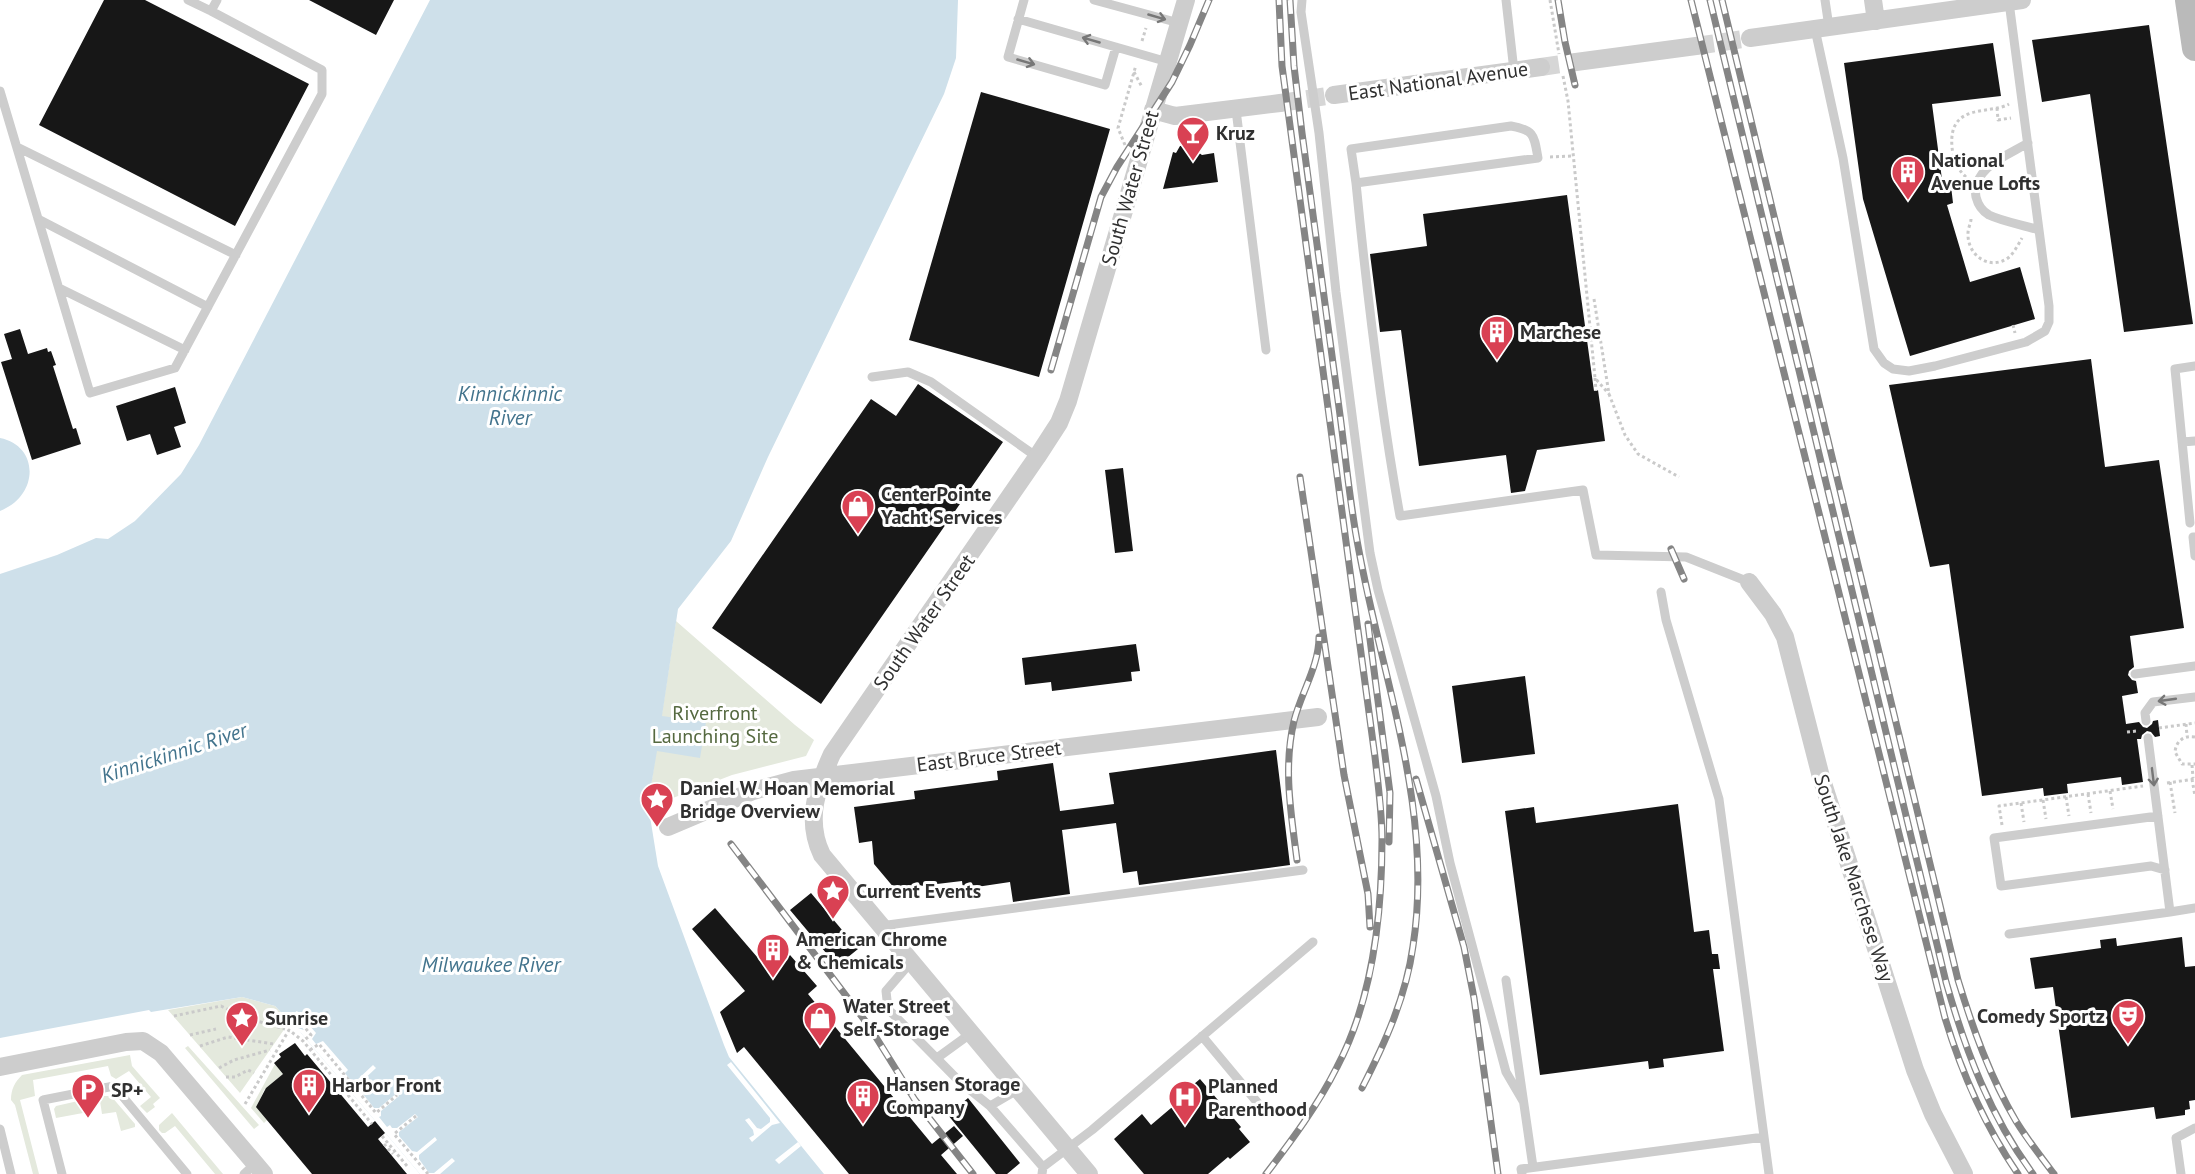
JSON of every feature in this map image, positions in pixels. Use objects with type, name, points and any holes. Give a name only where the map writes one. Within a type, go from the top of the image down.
[{"type":"main road","points":[[2188,0],[2195,48]]},
{"type":"street","name":"South Water Street","points":[[1089,1174],[822,855],[812,823],[815,802],[832,754],[1038,457],[1059,423],[1068,401],[1186,0]]},
{"type":"street","points":[[1874,0],[1876,21]]},
{"type":"street","points":[[1750,38],[2016,1]]},
{"type":"street","points":[[1576,62],[1696,46]]},
{"type":"street","name":"East National Avenue","points":[[1334,95],[1541,67]]},
{"type":"street","points":[[1153,110],[1175,116],[1280,104]]},
{"type":"street","name":"South Jake Marchese Way","points":[[1749,582],[1773,614],[1785,637],[1821,777],[1915,1070],[1933,1114],[1964,1174]]},
{"type":"street","name":"East Bruce Street","points":[[668,827],[753,791],[794,780],[1318,717]]},
{"type":"street","points":[[0,1067],[126,1042],[143,1041],[161,1053],[254,1171]]},
{"type":"lane","points":[[0,91],[90,393],[175,368],[322,94],[322,70],[188,0]]},
{"type":"lane","points":[[211,11],[217,0]]},
{"type":"lane","points":[[1024,0],[1008,57],[1105,85],[1116,47]]},
{"type":"lane","points":[[1094,0],[1179,23]]},
{"type":"lane","points":[[1302,0],[1300,12],[1319,133],[1336,292],[1370,553],[1378,590],[1436,796],[1450,863],[1506,1072],[1523,1101]]},
{"type":"lane","points":[[1506,0],[1514,71]]},
{"type":"lane","points":[[1825,0],[1822,28],[1874,349],[1884,363],[1893,369],[1909,371],[2026,342],[2045,331],[2049,322],[2049,306],[2024,116],[2016,1]]},
{"type":"lane","points":[[1018,19],[1168,62]]},
{"type":"lane","points":[[1236,110],[1266,350]]},
{"type":"lane","points":[[1356,183],[1538,158],[1534,136],[1529,131],[1511,126],[1351,149],[1386,439],[1400,516],[1583,490],[1596,555],[1686,557],[1749,582]]},
{"type":"lane","points":[[2028,143],[1982,171],[1977,181],[1976,195],[1980,208],[1989,215],[2039,230]]},
{"type":"lane","points":[[17,147],[236,255]]},
{"type":"lane","points":[[38,219],[208,307]]},
{"type":"lane","points":[[59,288],[185,350]]},
{"type":"lane","points":[[2190,523],[2175,369],[2195,366]]},
{"type":"lane","points":[[872,377],[908,372],[931,382],[1038,457]]},
{"type":"lane","points":[[2182,442],[2195,441]]},
{"type":"lane","points":[[2195,537],[2193,537],[2195,556]]},
{"type":"lane","points":[[1661,592],[1666,620],[1719,799],[1769,1174]]},
{"type":"lane","points":[[2135,674],[2195,666]]},
{"type":"lane","points":[[2146,722],[2145,713],[2153,702],[2195,697]]},
{"type":"lane","points":[[2148,738],[2170,912]]},
{"type":"lane","points":[[2158,816],[1994,838],[2001,886],[2151,866],[2165,870]]},
{"type":"lane","points":[[880,926],[1302,870]]},
{"type":"lane","points":[[2009,934],[2195,908]]},
{"type":"lane","points":[[911,962],[886,991],[888,1009],[959,1081],[990,1107],[1043,1171],[1313,942]]},
{"type":"lane","points":[[1506,980],[1533,1167]]},
{"type":"lane","points":[[937,1058],[970,1034]]},
{"type":"lane","points":[[1202,1036],[1267,1114]]},
{"type":"lane","points":[[62,1174],[43,1100],[114,1086],[187,1174]]},
{"type":"lane","points":[[990,1107],[1017,1090]]},
{"type":"lane","points":[[2181,1174],[2176,1138],[2195,1128]]},
{"type":"lane","points":[[0,1129],[11,1174]]},
{"type":"lane","points":[[1522,1174],[1521,1169],[1533,1167],[1764,1137]]},
{"type":"path","points":[[1550,0],[1556,34]]},
{"type":"path","points":[[1968,179],[1962,175],[1953,154],[1951,140],[1955,128],[1960,120],[1969,113],[2009,106],[2008,95]]},
{"type":"path","points":[[1568,101],[1596,391]]},
{"type":"path","points":[[1997,108],[1998,120],[2024,116]]},
{"type":"path","points":[[1538,158],[1572,156]]},
{"type":"path","points":[[1971,210],[1971,225],[1968,233],[1973,251],[1985,262],[1999,262],[2011,256],[2023,237]]},
{"type":"path","points":[[1594,299],[1609,394],[1625,435],[1638,454],[1679,477]]},
{"type":"path","points":[[1594,378],[1609,394]]},
{"type":"path","points":[[2159,728],[2195,723]]},
{"type":"path","points":[[2186,724],[2187,736]]},
{"type":"path","points":[[2127,732],[2137,731]]},
{"type":"path","points":[[2195,737],[2187,736],[2177,743],[2175,752],[2182,764],[2193,765],[2195,796]]},
{"type":"path","points":[[2003,837],[1999,806],[2194,779]]},
{"type":"path","points":[[2170,782],[2175,813]]},
{"type":"path","points":[[2110,790],[2115,821]]},
{"type":"path","points":[[2088,794],[2092,824]]},
{"type":"path","points":[[2066,797],[2070,827]]},
{"type":"path","points":[[2043,800],[2048,830]]},
{"type":"path","points":[[2021,803],[2026,833]]},
{"type":"path","points":[[174,1016],[221,1006],[243,1017],[285,1029]]},
{"type":"path","points":[[302,1024],[311,1035],[303,1041]]},
{"type":"path","points":[[190,1035],[216,1029]]},
{"type":"path","points":[[245,1104],[289,1030],[303,1041],[372,1124]]},
{"type":"path","points":[[200,1046],[228,1037],[274,1044]]},
{"type":"path","points":[[310,1050],[319,1044],[376,1113],[397,1095]]},
{"type":"path","points":[[219,1068],[234,1060],[270,1050]]},
{"type":"path","points":[[226,1077],[235,1077],[248,1070],[254,1073]]},
{"type":"path","points":[[416,1116],[394,1134],[428,1174]]},
{"type":"path","points":[[382,1136],[407,1166]]},
{"type":"path","points":[[383,1144],[393,1154]]},
{"type":"path","points":[[398,1155],[406,1149]]},
{"type":"green space","name":"Riverfront Launching Site","points":[[676,621],[814,740],[806,756],[732,775],[660,803],[648,805]]},
{"type":"green space","points":[[242,997],[275,1006],[290,1021],[240,1093],[168,1010]]},
{"type":"green space","points":[[188,1046],[259,1125],[254,1129],[185,1048]]},
{"type":"green space","points":[[130,1055],[132,1066],[160,1098],[153,1104],[155,1107],[147,1113],[140,1106],[151,1097],[129,1071],[116,1079],[111,1076],[108,1066],[33,1080],[35,1096],[20,1100],[39,1174],[33,1174],[15,1105],[11,1100],[17,1080],[22,1075]]},
{"type":"green space","points":[[275,1064],[283,1074],[264,1090],[257,1107],[267,1120],[264,1123],[251,1108]]},
{"type":"green space","points":[[103,1096],[111,1096],[135,1124],[135,1127],[121,1131],[116,1112],[102,1114],[100,1101]]},
{"type":"green space","points":[[78,1101],[82,1103],[85,1110],[83,1113],[56,1118],[54,1109],[56,1106]]},
{"type":"green space","points":[[172,1113],[223,1174],[215,1174],[175,1126],[165,1133],[159,1130],[159,1125]]},
{"type":"water","points":[[430,0],[958,0],[956,58],[944,94],[768,457],[731,541],[678,609],[662,716],[706,722],[700,758],[657,751],[648,804],[658,866],[729,1057],[824,1174],[420,1174],[301,1033],[275,1006],[242,997],[151,1012],[149,1010],[0,1038],[0,574],[57,555],[96,538],[108,539],[135,521],[181,474],[199,445]]},
{"type":"water","points":[[0,438],[13,443],[22,451],[28,461],[30,472],[28,483],[22,494],[13,504],[0,511]]},
{"type":"pier","points":[[666,731],[706,737],[705,743],[666,737]]},
{"type":"pier","points":[[297,1011],[316,1033],[312,1039],[316,1044],[323,1041],[348,1070],[345,1073],[351,1081],[356,1081],[373,1065],[376,1068],[359,1084],[359,1089],[374,1108],[379,1108],[397,1093],[399,1096],[381,1111],[379,1117],[387,1127],[390,1125],[392,1128],[397,1128],[415,1114],[418,1117],[399,1132],[399,1136],[412,1151],[417,1152],[435,1137],[437,1140],[419,1155],[419,1159],[429,1173],[434,1173],[452,1158],[455,1161],[440,1174],[420,1174],[301,1033],[293,1029],[295,1027],[304,1030],[295,1019],[298,1017],[294,1013]]},
{"type":"pier","points":[[731,1062],[780,1123],[772,1125],[752,1142],[749,1138],[754,1135],[753,1130],[745,1120],[749,1118],[757,1128],[761,1129],[770,1122],[770,1118],[727,1065]]},
{"type":"pier","points":[[798,1142],[801,1146],[779,1164],[775,1160]]},
{"type":"building","points":[[104,0],[145,0],[309,84],[235,226],[39,125]]},
{"type":"building","points":[[309,0],[394,0],[376,35]]},
{"type":"building","points":[[2149,25],[2193,324],[2124,332],[2090,94],[2042,102],[2032,40]]},
{"type":"building","name":"National Avenue Lofts","points":[[1993,43],[2001,96],[1932,104],[1943,187],[1951,186],[1953,203],[1947,205],[1970,282],[2020,267],[2035,319],[1910,356],[1863,199],[1844,63]]},
{"type":"building","points":[[981,92],[1110,129],[1039,377],[909,340]]},
{"type":"building","name":"Kruz","points":[[1188,145],[1202,155],[1214,153],[1218,182],[1163,189],[1173,152],[1176,153],[1180,146]]},
{"type":"building","name":"Marchese","points":[[1567,195],[1594,391],[1598,390],[1605,441],[1537,450],[1525,491],[1511,493],[1506,455],[1419,466],[1401,330],[1380,332],[1370,254],[1427,246],[1423,214]]},
{"type":"building","points":[[20,329],[28,354],[47,348],[48,352],[51,351],[56,365],[53,366],[73,429],[76,428],[81,444],[32,460],[1,362],[12,359],[4,334]]},
{"type":"building","points":[[2091,359],[2105,467],[2159,460],[2184,628],[2130,636],[2134,667],[2128,675],[2136,681],[2138,693],[2122,696],[2126,724],[2139,722],[2147,728],[2153,721],[2158,720],[2160,736],[2155,737],[2147,731],[2141,739],[2137,739],[2143,782],[2122,785],[2121,777],[2067,784],[2068,793],[2044,796],[2043,788],[1982,796],[1949,564],[1930,567],[1889,385]]},
{"type":"building","name":"CenterPointe Yacht Services","points":[[918,384],[1003,442],[821,704],[712,628],[871,399],[896,416]]},
{"type":"building","points":[[175,387],[186,423],[174,427],[181,447],[157,455],[150,434],[127,441],[116,406]]},
{"type":"building","points":[[1123,468],[1133,551],[1115,553],[1105,470]]},
{"type":"building","points":[[1136,644],[1140,671],[1131,672],[1132,681],[1052,691],[1051,682],[1025,685],[1022,658]]},
{"type":"building","points":[[1525,676],[1535,754],[1462,763],[1452,686]]},
{"type":"building","points":[[1276,750],[1290,865],[1139,885],[1137,871],[1123,873],[1116,823],[1062,830],[1070,894],[1013,902],[1010,882],[963,889],[962,881],[895,889],[874,864],[872,841],[859,843],[854,807],[915,799],[914,791],[998,780],[997,771],[1053,763],[1060,811],[1114,804],[1109,773]]},
{"type":"building","points":[[1678,804],[1694,932],[1709,930],[1712,954],[1718,954],[1720,969],[1713,969],[1724,1051],[1663,1059],[1664,1067],[1649,1069],[1648,1061],[1540,1075],[1505,811],[1534,807],[1536,823]]},
{"type":"building","points":[[811,893],[858,949],[837,966],[790,910]]},
{"type":"building","name":"Hansen Storage Company","points":[[715,908],[770,972],[790,955],[817,986],[808,994],[932,1144],[954,1126],[963,1136],[941,1155],[957,1174],[849,1174],[744,1047],[737,1053],[720,1012],[745,991],[692,929]]},
{"type":"building","name":"Comedy Sportz","points":[[2182,937],[2185,967],[2195,966],[2195,1100],[2189,1101],[2190,1109],[2185,1110],[2185,1115],[2156,1119],[2154,1107],[2071,1118],[2053,987],[2035,989],[2030,958],[2101,948],[2100,940],[2116,938],[2117,946]]},
{"type":"building","name":"Harbor Front","points":[[295,1043],[305,1056],[307,1054],[368,1127],[375,1121],[385,1133],[378,1139],[407,1174],[312,1174],[256,1107],[266,1088],[283,1074],[274,1063],[281,1057],[279,1054]]},
{"type":"building","name":"Planned Parenthood","points":[[1200,1079],[1241,1127],[1239,1129],[1250,1142],[1208,1174],[1144,1174],[1114,1139],[1142,1114],[1151,1125],[1184,1097],[1182,1094]]},
{"type":"building","points":[[968,1098],[1020,1163],[1007,1174],[996,1174],[948,1115]]},
{"type":"tunnel","points":[[1696,46],[1750,38]]},
{"type":"tunnel","points":[[1541,67],[1576,62]]},
{"type":"tunnel","points":[[1280,103],[1334,95]]},
{"type":"railway","points":[[1051,370],[1101,197],[1117,167],[1172,82],[1209,0]]},
{"type":"railway","points":[[1266,1174],[1322,1095],[1349,1041],[1367,985],[1373,956],[1382,868],[1381,808],[1375,757],[1282,66],[1279,0]]},
{"type":"railway","points":[[1290,0],[1294,66],[1302,133],[1353,517],[1369,600],[1403,747],[1417,846],[1418,896],[1410,965],[1394,1019],[1362,1088]]},
{"type":"railway","points":[[1558,0],[1575,85]]},
{"type":"railway","points":[[1691,0],[1945,1018],[1976,1099],[1995,1137],[2018,1174]]},
{"type":"railway","points":[[1710,0],[1946,982],[1981,1082],[2004,1129],[2033,1174]]},
{"type":"railway","points":[[1722,0],[1958,980],[1976,1035],[1998,1087],[2020,1128],[2054,1174]]},
{"type":"railway","points":[[1300,477],[1344,775],[1368,894],[1370,927]]},
{"type":"railway","points":[[1671,549],[1684,579]]},
{"type":"railway","points":[[1368,624],[1390,793],[1389,842]]},
{"type":"railway","points":[[1297,860],[1289,790],[1289,756],[1294,721],[1313,669],[1319,637]]},
{"type":"railway","points":[[1416,779],[1464,947],[1474,998],[1498,1174]]},
{"type":"railway","points":[[731,844],[869,1026],[915,1100],[973,1174]]},
{"type":"place","name":"Kruz","points":[[1193,162]]},
{"type":"place","name":"National Avenue Lofts","points":[[1908,201]]},
{"type":"place","name":"Marchese","points":[[1497,361]]},
{"type":"place","name":"CenterPointe Yacht Services","points":[[858,535]]},
{"type":"place","name":"Daniel W. Hoan Memorial Bridge Overview","points":[[657,828]]},
{"type":"place","name":"Current Events","points":[[833,920]]},
{"type":"place","name":"American Chrome & Chemicals","points":[[773,979]]},
{"type":"place","name":"Comedy Sportz","points":[[2128,1045]]},
{"type":"place","name":"Sunrise","points":[[242,1047]]},
{"type":"place","name":"Water Street Self-Storage","points":[[820,1047]]},
{"type":"place","name":"Harbor Front","points":[[309,1114]]},
{"type":"place","name":"SP+","points":[[88,1119]]},
{"type":"place","name":"Hansen Storage Company","points":[[863,1125]]},
{"type":"place","name":"Planned Parenthood","points":[[1185,1126]]},
{"type":"water label","name":"Kinnickinnic River","points":[[510,406]]},
{"type":"water label","name":"Kinnickinnic River","points":[[174,753]]},
{"type":"water label","name":"Milwaukee River","points":[[491,965]]}]
